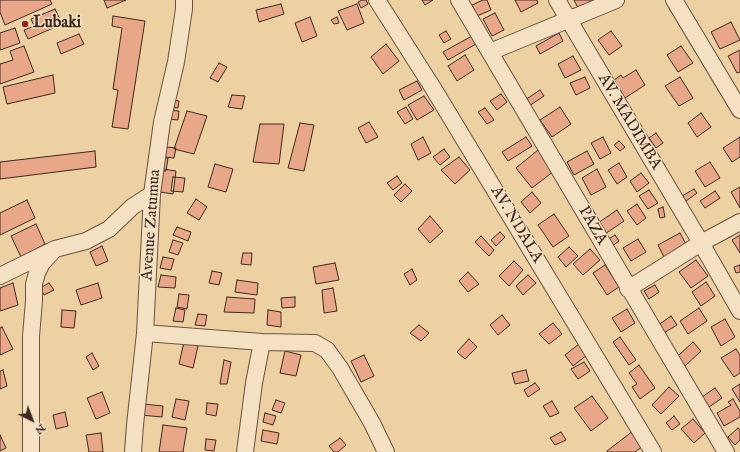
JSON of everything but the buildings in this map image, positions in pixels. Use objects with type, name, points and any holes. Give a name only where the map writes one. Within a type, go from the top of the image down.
[{"type":"street","name":"Avenue Zatumua","points":[[134,452],[135,425],[144,332],[152,194],[162,122],[176,62],[184,0]]},
{"type":"street","name":"AV. NDALA","points":[[377,0],[433,88],[653,452]]},
{"type":"street","name":"PAZA","points":[[459,0],[726,452]]},
{"type":"street","name":"AV. MADIMBA","points":[[557,0],[702,243],[740,311]]},
{"type":"street","points":[[490,52],[616,0]]},
{"type":"street","points":[[674,0],[740,110]]},
{"type":"street","points":[[0,276],[55,249],[86,241],[109,229],[132,207],[152,194]]},
{"type":"street","points":[[628,288],[702,243],[740,222]]},
{"type":"street","points":[[31,452],[31,336],[34,284],[42,263],[55,249]]},
{"type":"street","points":[[144,332],[262,342],[315,343],[327,350],[340,368],[372,423],[386,452]]},
{"type":"street","points":[[245,452],[254,383],[262,342]]},
{"type":"place","name":"Lubaki","points":[[25,24]]}]
